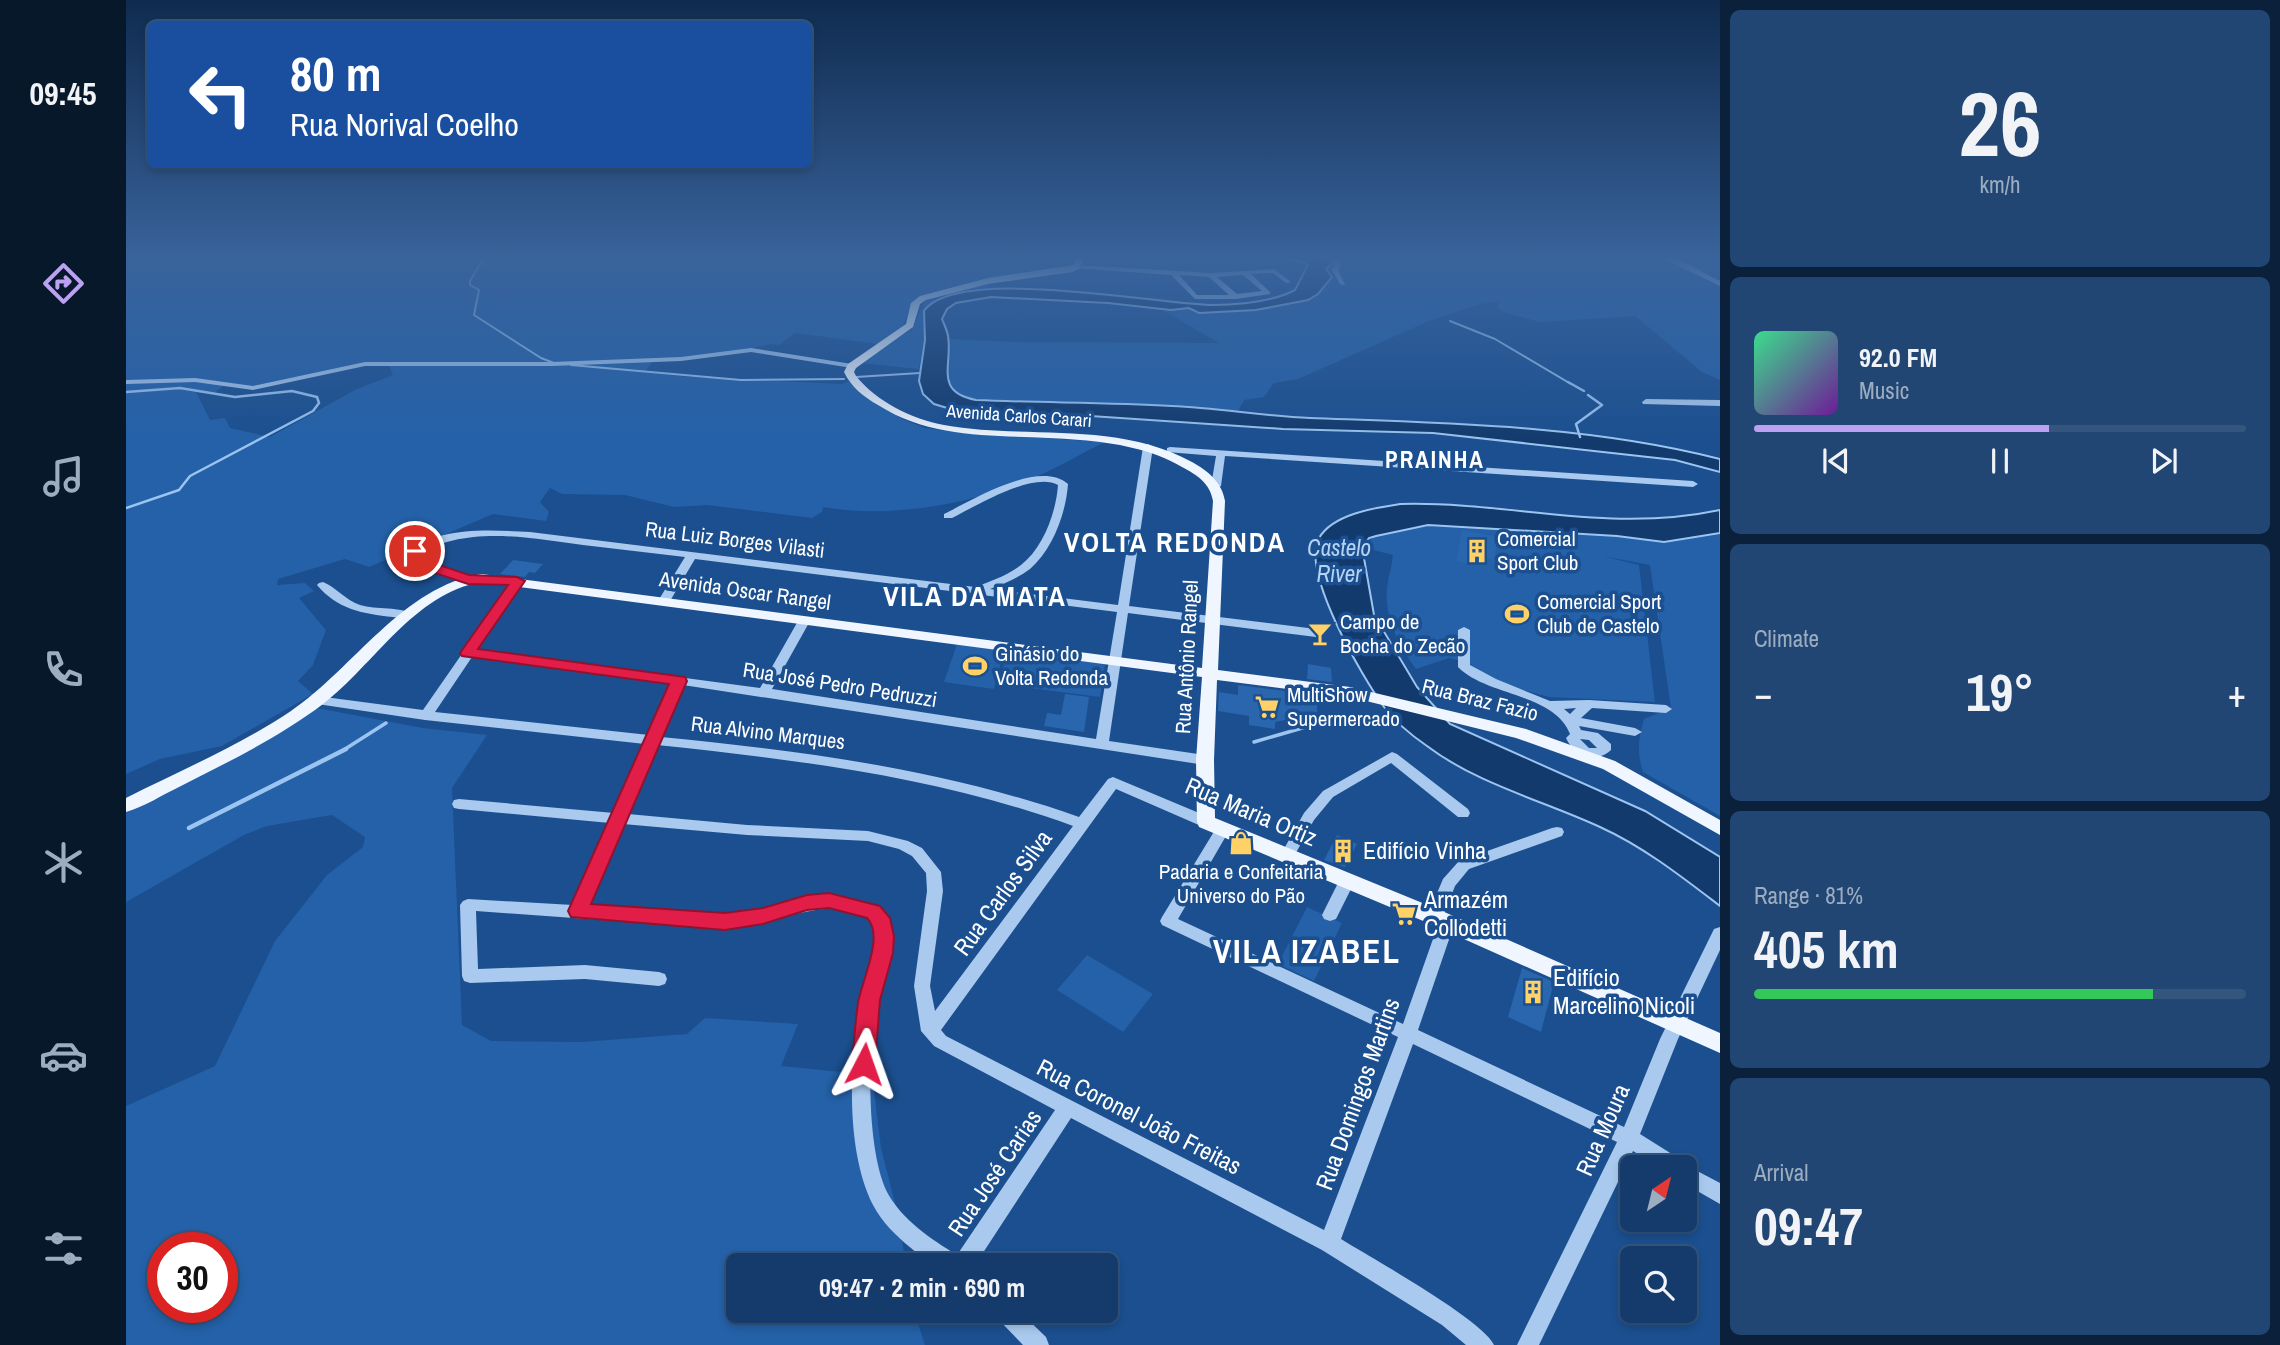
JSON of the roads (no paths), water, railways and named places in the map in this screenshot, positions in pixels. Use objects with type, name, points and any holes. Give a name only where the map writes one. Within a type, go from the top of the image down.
[{"type":"main road","points":[[852,366],[910,325],[911,319]]},
{"type":"main road","name":"Avenida Carlos Carari","points":[[852,366],[849,372],[853,380],[869,395],[897,414],[925,425],[958,431],[1089,437],[1148,447],[1179,460],[1216,486]]},
{"type":"main road","name":"Rua Antônio Rangel","points":[[1214,825],[1205,760],[1219,502],[1216,486]]},
{"type":"main road","name":"Avenida Oscar Rangel","points":[[126,806],[274,728],[317,700],[408,615],[442,589],[468,579],[517,581],[804,621],[1210,672]]},
{"type":"main road","name":"Rua Braz Fazio","points":[[1210,672],[1324,687],[1575,743],[1601,745],[1720,828]]},
{"type":"main road","name":"Rua Maria Ortiz","points":[[1214,825],[1441,919],[1720,1043]]},
{"type":"street","points":[[126,382],[195,380],[254,388],[365,364],[552,364],[681,359],[757,350],[852,366]]},
{"type":"street","points":[[1646,402],[1720,403]]},
{"type":"street","points":[[1102,744],[1148,447]]},
{"type":"street","points":[[1170,450],[1693,484]]},
{"type":"street","name":"Rua Antônio Rangel","points":[[1216,486],[1221,454]]},
{"type":"street","points":[[948,516],[1025,481],[1055,477],[1063,484],[1064,499],[1031,562],[1014,574],[977,590]]},
{"type":"street","name":"Rua Luiz Borges Vilasti","points":[[468,579],[417,564],[410,560],[410,556],[438,542],[491,533],[530,535],[1316,633]]},
{"type":"street","points":[[664,601],[692,554]]},
{"type":"street","points":[[425,716],[517,581]]},
{"type":"street","points":[[323,585],[337,600],[349,607],[408,615]]},
{"type":"street","points":[[764,692],[804,621]]},
{"type":"street","points":[[1464,630],[1464,667],[1477,677],[1549,705],[1601,745]]},
{"type":"street","name":"Rua José Pedro Pedruzzi","points":[[468,653],[764,692],[1205,760]]},
{"type":"street","points":[[578,911],[679,681]]},
{"type":"street","name":"Rua Alvino Marques","points":[[317,700],[425,716],[780,754],[923,777],[1005,797],[1082,824]]},
{"type":"street","points":[[1549,705],[1590,704],[1666,709]]},
{"type":"street","points":[[1571,720],[1590,704]]},
{"type":"street","points":[[1601,745],[1622,706]]},
{"type":"street","points":[[1571,720],[1576,726],[1575,743]]},
{"type":"street","points":[[1601,745],[1635,732]]},
{"type":"street","points":[[1575,743],[1588,734],[1601,745]]},
{"type":"street","points":[[1287,856],[1309,817],[1328,794],[1392,757],[1463,813]]},
{"type":"street","name":"Rua Carlos Silva","points":[[930,1031],[1113,782]]},
{"type":"street","name":"Rua Maria Ortiz","points":[[1113,782],[1214,825]]},
{"type":"street","points":[[459,804],[747,830],[868,836],[888,839],[916,852],[933,872],[935,891],[922,986],[930,1031]]},
{"type":"street","points":[[1214,825],[1168,921],[1629,1138],[1657,1155]]},
{"type":"street","name":"Rua Domingos Martins","points":[[1329,1243],[1408,1034],[1441,919],[1448,883],[1464,865],[1557,832]]},
{"type":"street","points":[[1330,915],[1347,881]]},
{"type":"street","points":[[659,979],[585,972],[470,976],[468,905],[725,922],[763,916],[807,903],[829,901],[864,908],[880,918],[884,936],[869,1000],[864,1064],[863,1108],[868,1161],[879,1197],[893,1218],[935,1253]]},
{"type":"street","name":"Rua Moura","points":[[1528,1345],[1629,1138],[1677,1023],[1720,933]]},
{"type":"street","name":"Rua Coronel João Freitas","points":[[930,1031],[940,1041],[1329,1243],[1449,1318],[1483,1345]]},
{"type":"street","name":"Rua José Carias","points":[[971,1253],[1068,1108]]},
{"type":"street","points":[[1698,1181],[1720,1194]]},
{"type":"street","points":[[1016,1323],[1038,1345]]},
{"type":"water","points":[[924,319],[942,319],[948,336],[950,384],[954,391],[976,400],[1172,406],[1293,417],[1464,424],[1568,432],[1720,459],[1720,472],[1675,460],[1433,433],[1283,429],[1076,415],[964,413],[934,404],[923,394],[919,381],[925,340]]},
{"type":"water","name":"Castelo River","points":[[1400,504],[1441,504],[1638,519],[1678,517],[1720,510],[1720,533],[1664,542],[1617,536],[1428,525],[1369,538],[1362,547],[1374,615],[1417,687],[1450,724],[1645,811],[1720,857],[1720,906],[1662,863],[1616,835],[1489,781],[1446,759],[1410,733],[1384,707],[1336,624],[1318,574],[1315,554],[1319,538],[1334,523],[1355,514]]},
{"type":"waterway","points":[[480,319],[541,358],[554,363]]},
{"type":"waterway","points":[[1450,321],[1495,339],[1571,384]]},
{"type":"waterway","points":[[571,365],[741,380],[844,379]]},
{"type":"waterway","points":[[856,377],[920,373]]},
{"type":"waterway","points":[[1568,382],[1584,391]]},
{"type":"waterway","points":[[126,392],[180,388],[235,397],[292,391],[317,397],[319,403],[313,411],[190,476],[179,490],[126,508]]},
{"type":"waterway","points":[[1580,437],[1576,424],[1602,405],[1588,395]]},
{"type":"waterway","points":[[1254,742],[1323,722],[1396,719]]},
{"type":"waterway","points":[[342,751],[386,723]]},
{"type":"waterway","points":[[189,828],[346,749]]},
{"type":"place","name":"Comercial Sport Club","points":[[1477,551]]},
{"type":"place","name":"Comercial Sport Club de Castelo","points":[[1517,614]]},
{"type":"place","name":"Campo de Bocha do Zecão","points":[[1320,634]]},
{"type":"place","name":"Ginásio do Volta Redonda","points":[[975,666]]},
{"type":"place","name":"MultiShow Supermercado","points":[[1267,707]]},
{"type":"place","name":"Padaria e Confeitaria Universo do Pão","points":[[1241,843]]},
{"type":"place","name":"Edifício Vinha","points":[[1343,851]]},
{"type":"place","name":"Armazém Collodetti","points":[[1404,914]]},
{"type":"place","name":"Edifício Marcelino Nicoli","points":[[1533,992]]},
{"type":"district","name":"PRAINHA","points":[[1435,460]]},
{"type":"district","name":"VOLTA REDONDA","points":[[1175,542]]},
{"type":"district","name":"VILA DA MATA","points":[[975,596]]},
{"type":"district","name":"VILA IZABEL","points":[[1307,951]]}]
